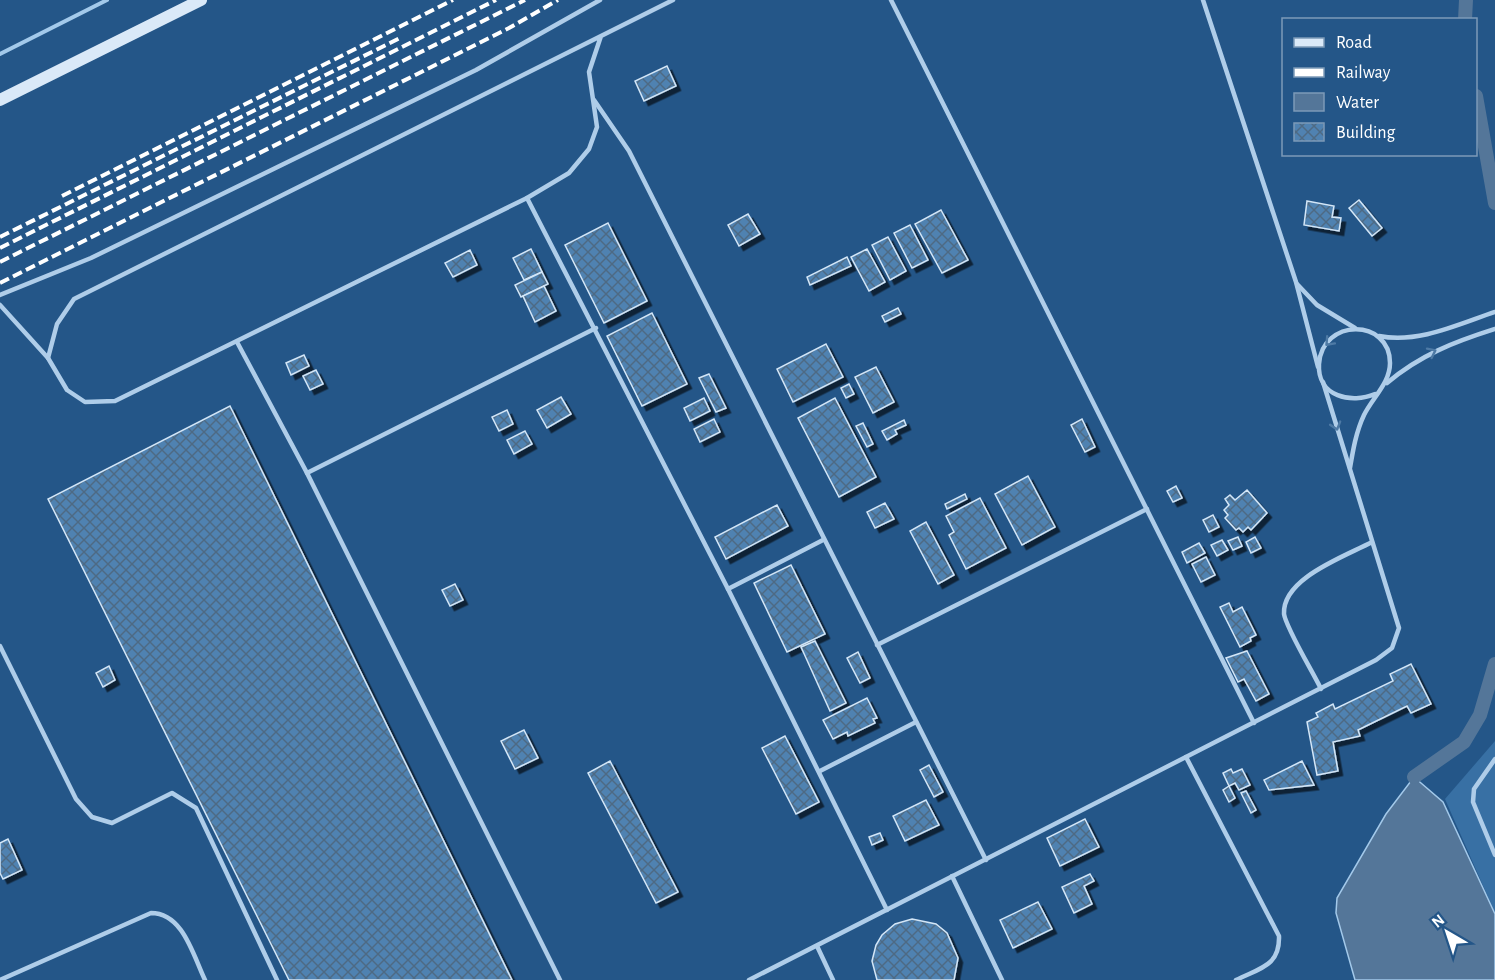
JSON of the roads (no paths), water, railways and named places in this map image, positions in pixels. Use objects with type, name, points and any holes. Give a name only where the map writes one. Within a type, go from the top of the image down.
[{"type":"main road","points":[[0,100],[201,0]]},
{"type":"lane","points":[[0,295],[91,258],[476,70],[600,0]]},
{"type":"lane","points":[[48,358],[57,324],[74,299],[673,0]]},
{"type":"lane","points":[[891,0],[1254,723]]},
{"type":"lane","points":[[749,980],[1321,689],[1376,660],[1392,648],[1399,628],[1318,367],[1296,282],[1203,0]]},
{"type":"lane","points":[[0,305],[48,358],[67,390],[85,402],[115,401],[527,198],[569,173],[590,149],[597,127],[589,72],[601,36]]},
{"type":"lane","points":[[592,97],[629,151],[986,860]]},
{"type":"lane","points":[[527,198],[596,328],[728,589],[887,910]]},
{"type":"lane","points":[[1296,282],[1317,305],[1356,328],[1392,339],[1427,334],[1495,312]]},
{"type":"lane","points":[[307,473],[596,328]]},
{"type":"lane","points":[[1318,367],[1320,352],[1329,340],[1341,331],[1356,328]]},
{"type":"lane","points":[[1323,382],[1332,393],[1346,400],[1361,400],[1375,394],[1416,360],[1434,350],[1495,329]]},
{"type":"lane","points":[[1377,336],[1386,346],[1390,359],[1390,372],[1385,385]]},
{"type":"lane","points":[[237,342],[307,473],[560,980]]},
{"type":"lane","points":[[1350,471],[1356,437],[1375,394]]},
{"type":"lane","points":[[877,645],[1147,510]]},
{"type":"lane","points":[[728,589],[824,540]]},
{"type":"lane","points":[[1321,689],[1284,615],[1287,598],[1300,580],[1372,542]]},
{"type":"lane","points":[[0,646],[76,799],[92,817],[112,823],[172,792],[196,808],[277,980]]},
{"type":"lane","points":[[820,771],[916,722]]},
{"type":"lane","points":[[1186,757],[1279,936],[1280,951],[1272,962],[1236,980]]},
{"type":"lane","points":[[1495,759],[1474,789],[1473,802],[1495,855]]},
{"type":"lane","points":[[952,876],[1002,980]]},
{"type":"lane","points":[[0,980],[151,913],[163,913],[175,921],[205,980]]},
{"type":"lane","points":[[817,946],[833,980]]},
{"type":"water","points":[[1414,777],[1443,802],[1495,914],[1495,980],[1355,980],[1336,913],[1337,898],[1386,814]]},
{"type":"waterway","points":[[0,54],[107,0]]},
{"type":"waterway","points":[[1465,18],[1466,0]]},
{"type":"waterway","points":[[1477,102],[1495,203]]},
{"type":"waterway","points":[[1414,777],[1464,742],[1480,715],[1495,664]]},
{"type":"railway","points":[[62,196],[453,0]]},
{"type":"railway","points":[[0,248],[496,0]]},
{"type":"railway","points":[[0,262],[525,0]]},
{"type":"railway","points":[[0,283],[509,28],[558,0]]},
{"type":"railway","points":[[0,237],[400,38]]}]
